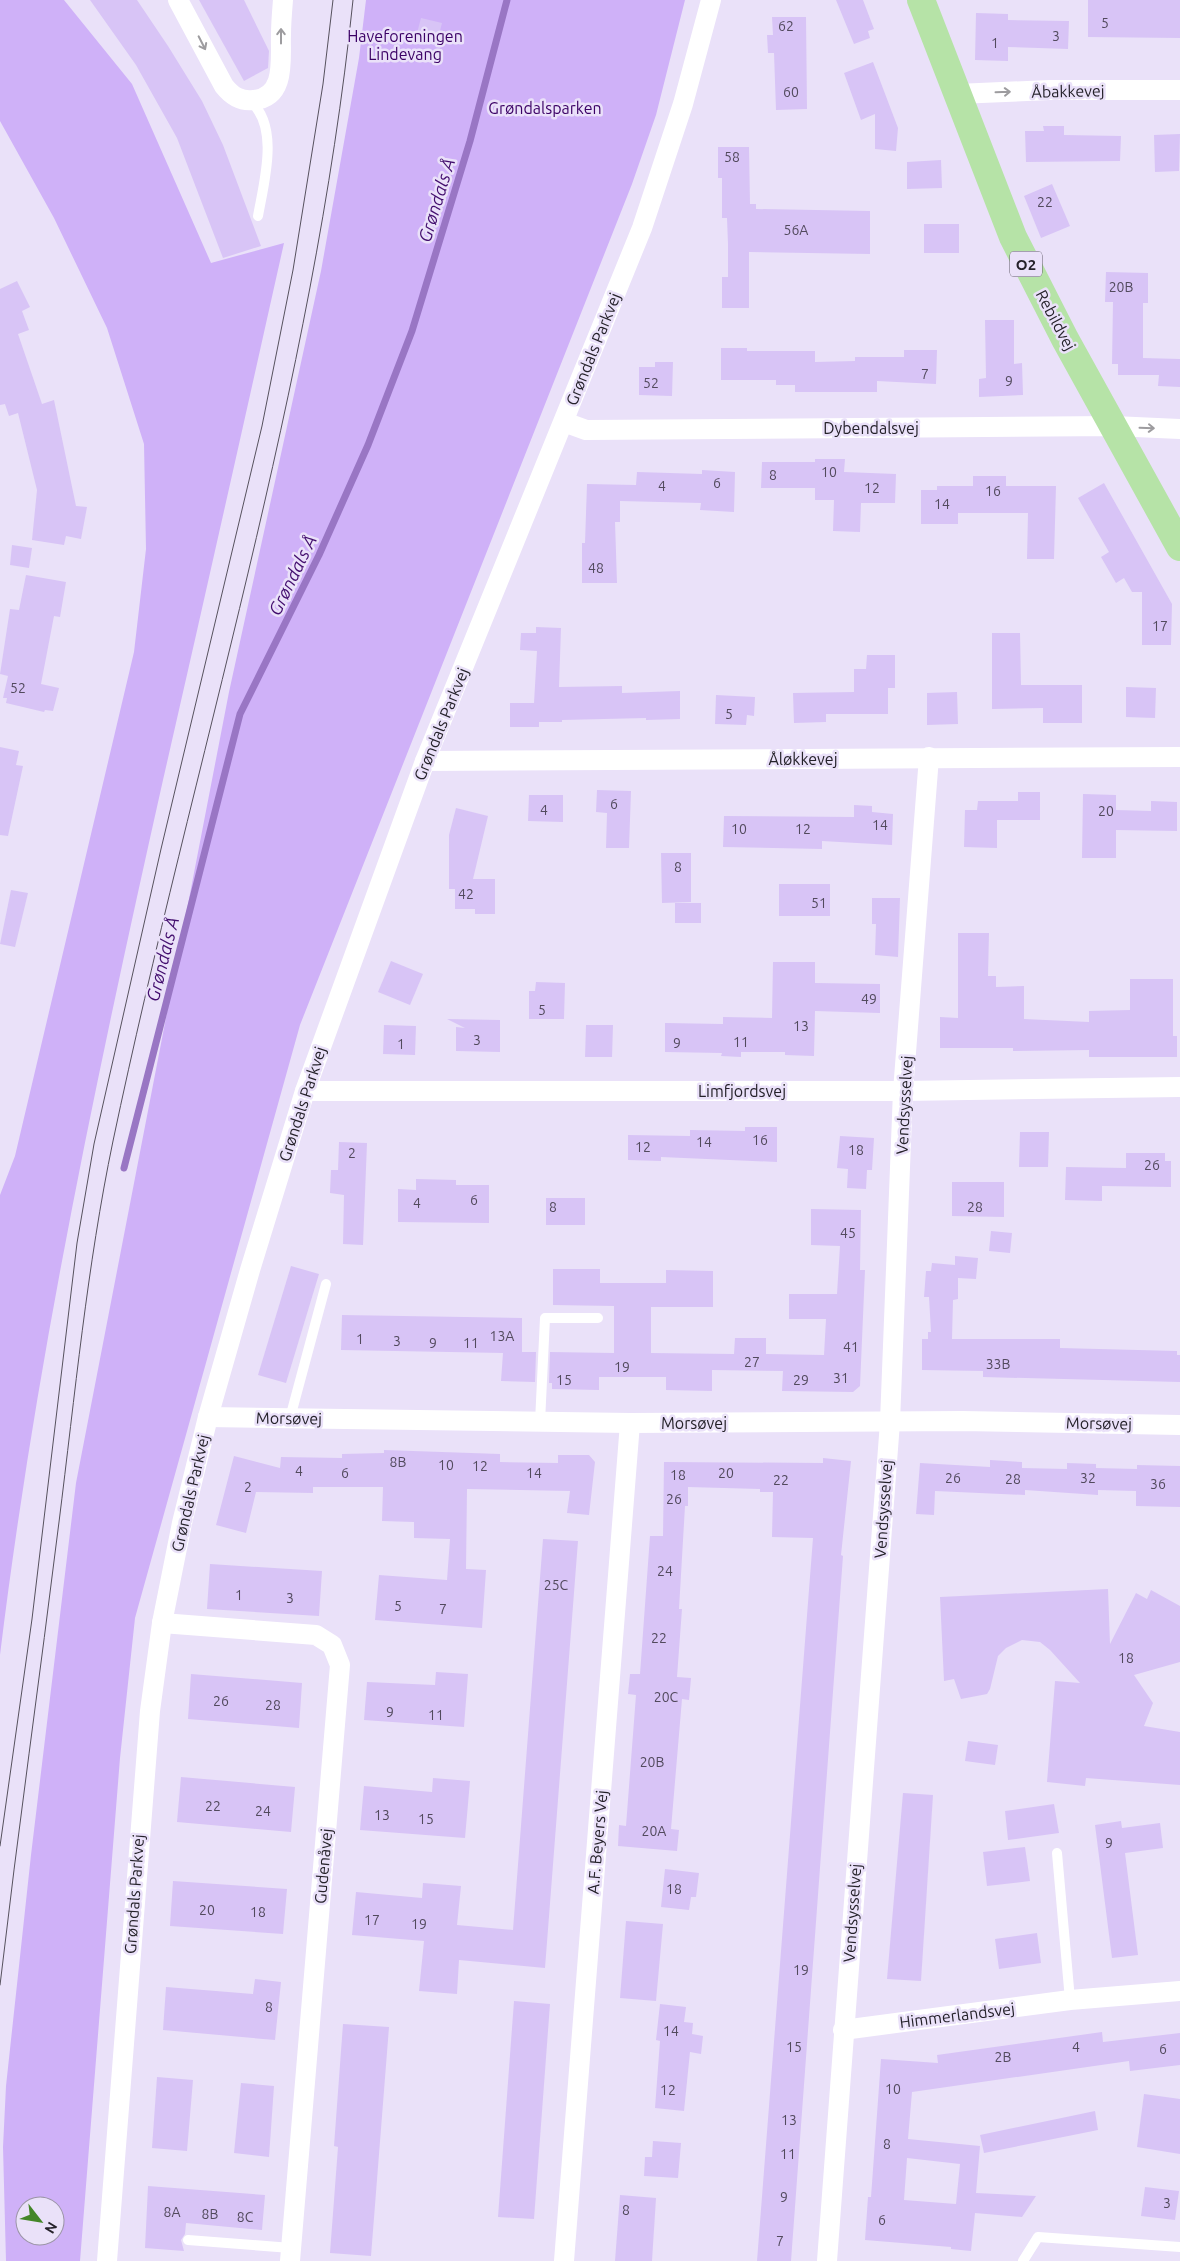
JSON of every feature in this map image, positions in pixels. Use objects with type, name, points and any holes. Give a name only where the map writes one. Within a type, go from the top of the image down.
[{"type":"main road","name":"Rebildvej","points":[[920,0],[1012,237],[1113,426],[1180,546]]},
{"type":"street","points":[[178,0],[224,86],[231,94],[250,101],[258,100],[268,95],[282,74],[281,23],[283,0]]},
{"type":"street","name":"Grøndals Parkvej","points":[[107,2261],[150,1711],[162,1623],[182,1523],[208,1417],[250,1270],[305,1091],[425,761],[642,228],[683,104],[711,0]]},
{"type":"street","name":"Åbakkevej","points":[[957,94],[1050,90],[1180,90]]},
{"type":"street","name":"Dybendalsvej","points":[[564,422],[586,430],[1113,426],[1180,428]]},
{"type":"street","name":"Vendsysselvej","points":[[827,2261],[890,1422],[903,1091],[929,758]]},
{"type":"street","name":"Åløkkevej","points":[[425,761],[1180,758]]},
{"type":"street","name":"Limfjordsvej","points":[[305,1091],[903,1091],[1180,1087]]},
{"type":"street","name":"Morsøvej","points":[[208,1417],[630,1423],[890,1422],[1180,1425]]},
{"type":"street","name":"A.F. Beyers Vej","points":[[564,2261],[630,1423]]},
{"type":"street","name":"Gudenåvej","points":[[162,1623],[316,1635],[332,1645],[340,1665],[291,2254]]},
{"type":"street","name":"Himmerlandsvej","points":[[843,2030],[1070,2000],[1180,1991]]},
{"type":"lane","points":[[250,101],[263,116],[266,131],[267,148],[258,216]]},
{"type":"lane","points":[[290,1418],[326,1284]]},
{"type":"lane","points":[[540,1422],[545,1318],[598,1318]]},
{"type":"lane","points":[[1056,1852],[1070,2000]]},
{"type":"lane","points":[[1023,2261],[1038,2237],[1180,2247]]},
{"type":"lane","points":[[188,2240],[291,2254]]},
{"type":"green space","points":[[0,0],[64,0],[132,84],[211,263],[284,243],[92,1107],[50,1325],[15,1545],[0,1655],[0,1195],[15,1156],[134,652],[146,549],[144,444],[107,328],[54,218],[0,121]]},
{"type":"green space","name":"Grøndalsparken","points":[[366,0],[685,0],[656,115],[632,184],[300,1025],[135,1618],[120,1758],[80,2261],[6,2261],[3,2147],[6,2086],[31,1855],[76,1483],[229,692],[321,271],[359,58]]},
{"type":"building","points":[[90,0],[137,0],[202,101],[223,145],[261,246],[223,258],[177,138],[136,65]]},
{"type":"building","points":[[199,0],[244,0],[269,51],[268,68],[244,81]]},
{"type":"building","points":[[836,0],[863,0],[874,29],[868,31],[870,38],[854,44]]},
{"type":"building","points":[[1088,0],[1180,0],[1180,38],[1088,37]]},
{"type":"building","points":[[976,13],[1008,14],[1008,20],[1069,21],[1068,49],[1008,47],[1008,61],[975,60]]},
{"type":"building","points":[[772,17],[806,17],[807,109],[776,110],[774,53],[768,53],[767,35],[773,35]]},
{"type":"building","points":[[421,18],[442,23],[437,42],[416,37]]},
{"type":"building","points":[[873,62],[898,128],[896,151],[875,149],[875,114],[861,120],[844,73]]},
{"type":"building","points":[[1043,126],[1064,126],[1064,135],[1121,136],[1120,161],[1026,162],[1025,131],[1044,131]]},
{"type":"building","points":[[1180,134],[1179,171],[1155,172],[1154,135]]},
{"type":"building","points":[[718,147],[749,147],[750,204],[756,204],[756,209],[870,211],[870,254],[749,252],[749,308],[722,308],[722,277],[728,277],[728,244],[727,218],[722,218],[722,178],[718,178]]},
{"type":"building","points":[[941,160],[942,188],[907,189],[907,162]]},
{"type":"building","points":[[1052,184],[1070,226],[1041,238],[1024,196]]},
{"type":"building","points":[[924,224],[959,224],[959,253],[924,253]]},
{"type":"building","points":[[1106,272],[1148,273],[1148,303],[1143,303],[1143,358],[1180,359],[1180,387],[1158,386],[1159,375],[1118,375],[1118,364],[1112,364],[1113,302],[1105,302]]},
{"type":"building","points":[[17,281],[30,307],[22,311],[29,330],[18,334],[42,404],[54,400],[76,506],[87,507],[81,539],[66,536],[64,545],[32,540],[37,490],[18,413],[9,416],[5,404],[0,405],[0,289]]},
{"type":"building","points":[[985,320],[1014,320],[1014,364],[1022,363],[1023,395],[979,397],[979,379],[986,378]]},
{"type":"building","points":[[721,348],[747,348],[747,351],[815,351],[815,362],[855,361],[855,357],[904,357],[904,350],[937,350],[936,384],[877,381],[877,392],[795,392],[795,385],[776,385],[776,380],[721,380]]},
{"type":"building","points":[[655,362],[673,362],[672,396],[639,395],[639,367],[655,367]]},
{"type":"building","points":[[815,459],[845,459],[844,472],[896,474],[895,503],[861,503],[860,532],[833,531],[834,500],[815,500],[815,488],[761,488],[762,462],[815,462]]},
{"type":"building","points":[[702,470],[735,472],[734,512],[700,510],[701,503],[620,501],[620,522],[615,522],[617,583],[582,583],[582,543],[585,543],[587,484],[636,485],[637,472],[702,474]]},
{"type":"building","points":[[973,476],[1006,476],[1006,486],[1056,486],[1054,559],[1027,559],[1028,513],[958,513],[958,524],[921,524],[921,490],[937,490],[937,486],[973,486]]},
{"type":"building","points":[[1104,483],[1172,604],[1171,645],[1142,645],[1142,592],[1132,592],[1124,578],[1116,583],[1101,557],[1109,552],[1078,498]]},
{"type":"building","points":[[12,545],[32,548],[29,568],[10,565]]},
{"type":"building","points":[[26,575],[66,582],[60,617],[54,616],[41,684],[59,688],[53,711],[45,710],[44,712],[6,703],[7,698],[3,698],[8,676],[0,674],[10,609],[19,610]]},
{"type":"building","points":[[536,627],[561,628],[559,687],[622,686],[622,693],[680,691],[680,719],[562,720],[562,722],[539,722],[539,727],[510,727],[510,703],[534,703],[537,651],[520,650],[521,633],[536,633]]},
{"type":"building","points":[[992,633],[1020,633],[1021,685],[1082,685],[1082,723],[1043,723],[1043,708],[992,709]]},
{"type":"building","points":[[867,655],[895,655],[895,688],[888,688],[888,714],[826,714],[826,722],[794,723],[793,693],[854,692],[854,669],[866,669]]},
{"type":"building","points":[[1126,687],[1156,688],[1155,718],[1126,717]]},
{"type":"building","points":[[957,692],[958,724],[927,725],[927,693]]},
{"type":"building","points":[[716,695],[755,697],[754,716],[747,715],[746,725],[715,724]]},
{"type":"building","points":[[0,747],[19,751],[16,765],[23,766],[8,836],[0,835]]},
{"type":"building","points":[[597,790],[631,791],[629,848],[606,848],[607,813],[596,812]]},
{"type":"building","points":[[1018,792],[1040,792],[1040,820],[997,820],[997,848],[964,847],[965,810],[977,810],[978,801],[1018,801]]},
{"type":"building","points":[[1083,794],[1116,795],[1116,810],[1151,811],[1151,801],[1177,802],[1177,831],[1116,830],[1116,858],[1082,858]]},
{"type":"building","points":[[529,795],[563,795],[563,822],[528,821]]},
{"type":"building","points":[[854,805],[872,806],[872,812],[893,814],[892,845],[822,841],[822,849],[723,847],[724,816],[854,817]]},
{"type":"building","points":[[456,808],[488,816],[473,879],[495,879],[495,914],[475,914],[475,909],[455,909],[455,889],[449,889],[449,835]]},
{"type":"building","points":[[661,853],[691,853],[691,902],[662,903]]},
{"type":"building","points":[[779,884],[830,884],[830,916],[779,916]]},
{"type":"building","points":[[11,890],[28,893],[15,947],[0,944]]},
{"type":"building","points":[[872,898],[900,898],[898,957],[875,955],[876,924],[872,924]]},
{"type":"building","points":[[675,903],[701,903],[701,923],[675,923]]},
{"type":"building","points":[[958,933],[989,933],[988,976],[996,976],[996,987],[1024,986],[1024,1019],[1089,1022],[1089,1011],[1130,1010],[1130,979],[1173,979],[1173,1036],[1177,1036],[1177,1057],[1089,1057],[1089,1050],[1013,1051],[1013,1048],[940,1048],[940,1017],[958,1018]]},
{"type":"building","points":[[391,961],[423,974],[410,1005],[378,992]]},
{"type":"building","points":[[773,962],[815,962],[815,983],[880,984],[880,1013],[815,1011],[814,1056],[785,1055],[785,1052],[741,1052],[741,1057],[721,1056],[722,1053],[665,1052],[665,1023],[723,1024],[723,1017],[772,1018]]},
{"type":"building","points":[[536,982],[565,983],[564,1019],[529,1019],[529,991],[535,991]]},
{"type":"building","points":[[447,1019],[500,1020],[500,1052],[456,1051],[456,1027],[465,1028]]},
{"type":"building","points":[[384,1025],[416,1026],[415,1055],[383,1054]]},
{"type":"building","points":[[586,1025],[613,1025],[612,1057],[585,1057]]},
{"type":"building","points":[[745,1127],[777,1127],[777,1162],[661,1157],[661,1161],[628,1160],[628,1135],[690,1136],[690,1130],[745,1131]]},
{"type":"building","points":[[1020,1132],[1049,1132],[1048,1167],[1019,1167]]},
{"type":"building","points":[[840,1136],[874,1138],[872,1170],[867,1170],[866,1189],[847,1188],[848,1169],[837,1168]]},
{"type":"building","points":[[339,1142],[367,1143],[363,1245],[343,1244],[344,1195],[330,1193],[331,1170],[338,1170]]},
{"type":"building","points":[[1126,1153],[1165,1153],[1165,1161],[1171,1161],[1171,1187],[1102,1186],[1102,1201],[1065,1200],[1066,1167],[1126,1168]]},
{"type":"building","points":[[416,1179],[456,1180],[456,1185],[489,1185],[489,1223],[398,1222],[398,1189],[416,1190]]},
{"type":"building","points":[[952,1182],[1004,1182],[1004,1217],[952,1216]]},
{"type":"building","points":[[546,1198],[585,1198],[585,1225],[546,1225]]},
{"type":"building","points":[[811,1209],[861,1210],[860,1270],[865,1270],[860,1386],[853,1392],[782,1391],[783,1371],[712,1370],[712,1391],[666,1390],[666,1377],[599,1377],[599,1390],[552,1389],[552,1383],[549,1383],[550,1352],[614,1353],[614,1306],[553,1305],[553,1269],[600,1269],[600,1283],[666,1283],[666,1270],[713,1271],[713,1307],[651,1307],[651,1353],[734,1354],[735,1338],[766,1338],[766,1354],[824,1355],[826,1319],[789,1319],[789,1294],[837,1294],[840,1246],[811,1245]]},
{"type":"building","points":[[991,1231],[1012,1233],[1010,1253],[989,1251]]},
{"type":"building","points":[[955,1256],[978,1258],[976,1279],[958,1278],[958,1299],[953,1300],[952,1339],[1060,1339],[1060,1348],[1177,1351],[1177,1355],[1180,1355],[1180,1382],[983,1377],[983,1371],[922,1370],[922,1339],[928,1339],[928,1332],[931,1332],[929,1297],[924,1297],[926,1271],[931,1271],[932,1263],[955,1265]]},
{"type":"building","points":[[291,1266],[319,1274],[286,1383],[258,1375]]},
{"type":"building","points":[[342,1315],[522,1318],[522,1352],[536,1352],[535,1382],[501,1381],[503,1353],[341,1350]]},
{"type":"building","points":[[384,1450],[500,1454],[500,1462],[558,1463],[558,1455],[589,1455],[595,1462],[589,1515],[567,1513],[570,1491],[467,1489],[466,1569],[486,1570],[482,1628],[375,1620],[379,1575],[447,1580],[450,1539],[414,1538],[414,1522],[382,1521],[383,1487],[313,1487],[313,1493],[256,1492],[246,1533],[216,1525],[234,1456],[280,1468],[281,1457],[342,1458],[342,1454],[384,1453]]},
{"type":"building","points":[[823,1458],[851,1461],[841,1555],[843,1556],[791,2261],[757,2261],[813,1538],[772,1537],[773,1492],[760,1492],[760,1489],[688,1487],[688,1506],[685,1506],[679,1609],[682,1609],[677,1677],[691,1678],[689,1700],[682,1699],[671,1829],[679,1830],[677,1851],[618,1846],[619,1825],[626,1826],[636,1695],[628,1694],[630,1674],[640,1674],[650,1536],[663,1536],[664,1462],[823,1463]]},
{"type":"building","points":[[990,1460],[1022,1462],[1022,1468],[1067,1469],[1067,1463],[1096,1464],[1096,1468],[1137,1469],[1137,1465],[1180,1466],[1180,1507],[1136,1506],[1136,1491],[1098,1490],[1098,1495],[1025,1490],[1025,1495],[935,1491],[934,1515],[916,1514],[920,1463],[990,1467]]},
{"type":"building","points":[[543,1539],[578,1541],[545,1968],[459,1960],[457,1994],[419,1991],[424,1941],[352,1935],[356,1892],[422,1898],[423,1883],[461,1886],[457,1925],[513,1930]]},
{"type":"building","points":[[210,1564],[322,1571],[319,1616],[207,1609]]},
{"type":"building","points":[[1108,1589],[1110,1644],[1136,1593],[1147,1599],[1151,1590],[1180,1606],[1180,1662],[1134,1675],[1153,1703],[1144,1726],[1180,1732],[1180,1785],[1086,1778],[1085,1786],[1047,1782],[1055,1681],[1080,1683],[1050,1650],[1040,1642],[1022,1640],[1006,1648],[998,1656],[987,1694],[961,1699],[954,1679],[944,1681],[940,1597]]},
{"type":"building","points":[[436,1672],[468,1674],[464,1727],[364,1720],[367,1682],[435,1685]]},
{"type":"building","points":[[191,1674],[302,1683],[299,1728],[188,1719]]},
{"type":"building","points":[[968,1741],[998,1745],[995,1765],[965,1761]]},
{"type":"building","points":[[181,1777],[295,1787],[291,1832],[177,1822]]},
{"type":"building","points":[[433,1778],[470,1781],[465,1838],[360,1830],[364,1786],[432,1792]]},
{"type":"building","points":[[903,1793],[933,1795],[921,1981],[887,1979]]},
{"type":"building","points":[[1054,1804],[1059,1833],[1008,1840],[1005,1811]]},
{"type":"building","points":[[1121,1821],[1122,1828],[1160,1823],[1163,1848],[1125,1853],[1138,1955],[1112,1958],[1095,1825]]},
{"type":"building","points":[[1025,1847],[1030,1881],[987,1886],[983,1852]]},
{"type":"building","points":[[665,1869],[699,1873],[696,1897],[691,1897],[689,1910],[661,1907]]},
{"type":"building","points":[[173,1881],[287,1889],[283,1934],[170,1926]]},
{"type":"building","points":[[626,1921],[663,1924],[656,2001],[620,1998]]},
{"type":"building","points":[[1037,1933],[1041,1963],[999,1969],[995,1939]]},
{"type":"building","points":[[255,1979],[281,1982],[275,2040],[163,2030],[166,1987],[253,1994]]},
{"type":"building","points":[[514,2001],[550,2004],[534,2219],[498,2217]]},
{"type":"building","points":[[660,2004],[686,2007],[684,2022],[693,2023],[692,2034],[703,2036],[701,2054],[690,2052],[684,2111],[655,2108],[660,2041],[656,2040]]},
{"type":"building","points":[[343,2024],[389,2027],[371,2256],[330,2253],[338,2147],[334,2146]]},
{"type":"building","points":[[1102,2032],[1103,2042],[1180,2033],[1180,2065],[1130,2071],[1129,2061],[912,2092],[908,2139],[980,2146],[976,2193],[1036,2196],[1022,2217],[975,2213],[971,2251],[951,2249],[951,2247],[865,2240],[868,2197],[871,2197],[881,2059],[938,2063],[937,2055]],"holes":[[[907,2158],[960,2164],[956,2204],[904,2200]]]},
{"type":"building","points":[[157,2077],[193,2080],[187,2151],[152,2148]]},
{"type":"building","points":[[241,2083],[274,2086],[269,2157],[234,2153]]},
{"type":"building","points":[[1144,2094],[1180,2099],[1180,2154],[1137,2147]]},
{"type":"building","points":[[1095,2111],[1098,2130],[984,2153],[980,2135]]},
{"type":"building","points":[[653,2141],[681,2143],[678,2178],[644,2176],[645,2157],[652,2157]]},
{"type":"building","points":[[148,2186],[265,2195],[262,2230],[186,2223],[185,2234],[181,2240],[184,2251],[145,2248]]},
{"type":"building","points":[[1145,2187],[1179,2191],[1175,2220],[1141,2216]]},
{"type":"building","points":[[620,2195],[656,2198],[652,2261],[615,2261]]},
{"type":"waterway","name":"Grøndals Å","points":[[124,1168],[240,714],[319,555],[368,445],[412,331],[470,141],[507,0]]},
{"type":"tram line","points":[[0,1846],[32,1619],[77,1243],[94,1144],[161,849],[262,426],[293,270],[323,84],[333,0]]},
{"type":"tram line","points":[[0,1985],[82,1331],[104,1188],[145,999],[281,431],[310,288],[334,145],[353,0]]},
{"type":"park label","name":"Haveforeningen Lindevang","points":[[405,45]]}]
